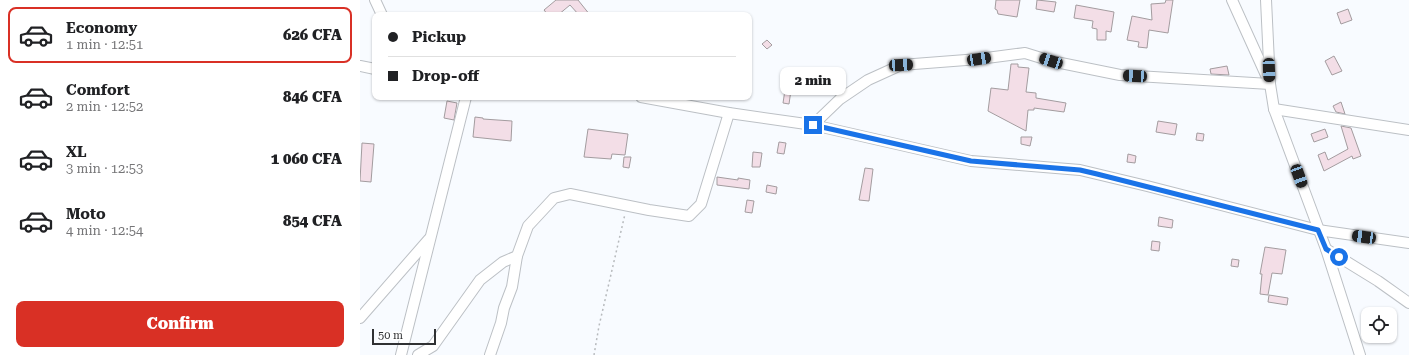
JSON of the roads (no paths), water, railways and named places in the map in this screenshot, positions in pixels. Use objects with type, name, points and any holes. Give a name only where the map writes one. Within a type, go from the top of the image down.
[{"type":"street","points":[[375,0],[381,12]]},
{"type":"street","points":[[1232,0],[1270,84]]},
{"type":"street","points":[[1266,0],[1270,84],[1274,109],[1326,249],[1360,355]]},
{"type":"street","points":[[813,125],[840,99],[863,83],[901,65],[979,59],[1025,53],[1051,61],[1120,75],[1270,84]]},
{"type":"street","points":[[360,66],[372,68]]},
{"type":"street","points":[[400,355],[465,100]]},
{"type":"street","points":[[657,100],[728,113],[813,125],[971,161],[1080,170],[1318,230],[1409,243]]},
{"type":"street","points":[[1274,109],[1409,130]]},
{"type":"street","points":[[490,355],[512,287],[517,256],[528,226],[554,198],[570,194],[627,206],[689,216],[701,204],[728,113]]},
{"type":"street","points":[[360,318],[430,238]]},
{"type":"street","points":[[1326,249],[1378,281],[1409,303]]},
{"type":"street","points":[[418,355],[433,346],[480,280],[503,262],[517,256]]}]
